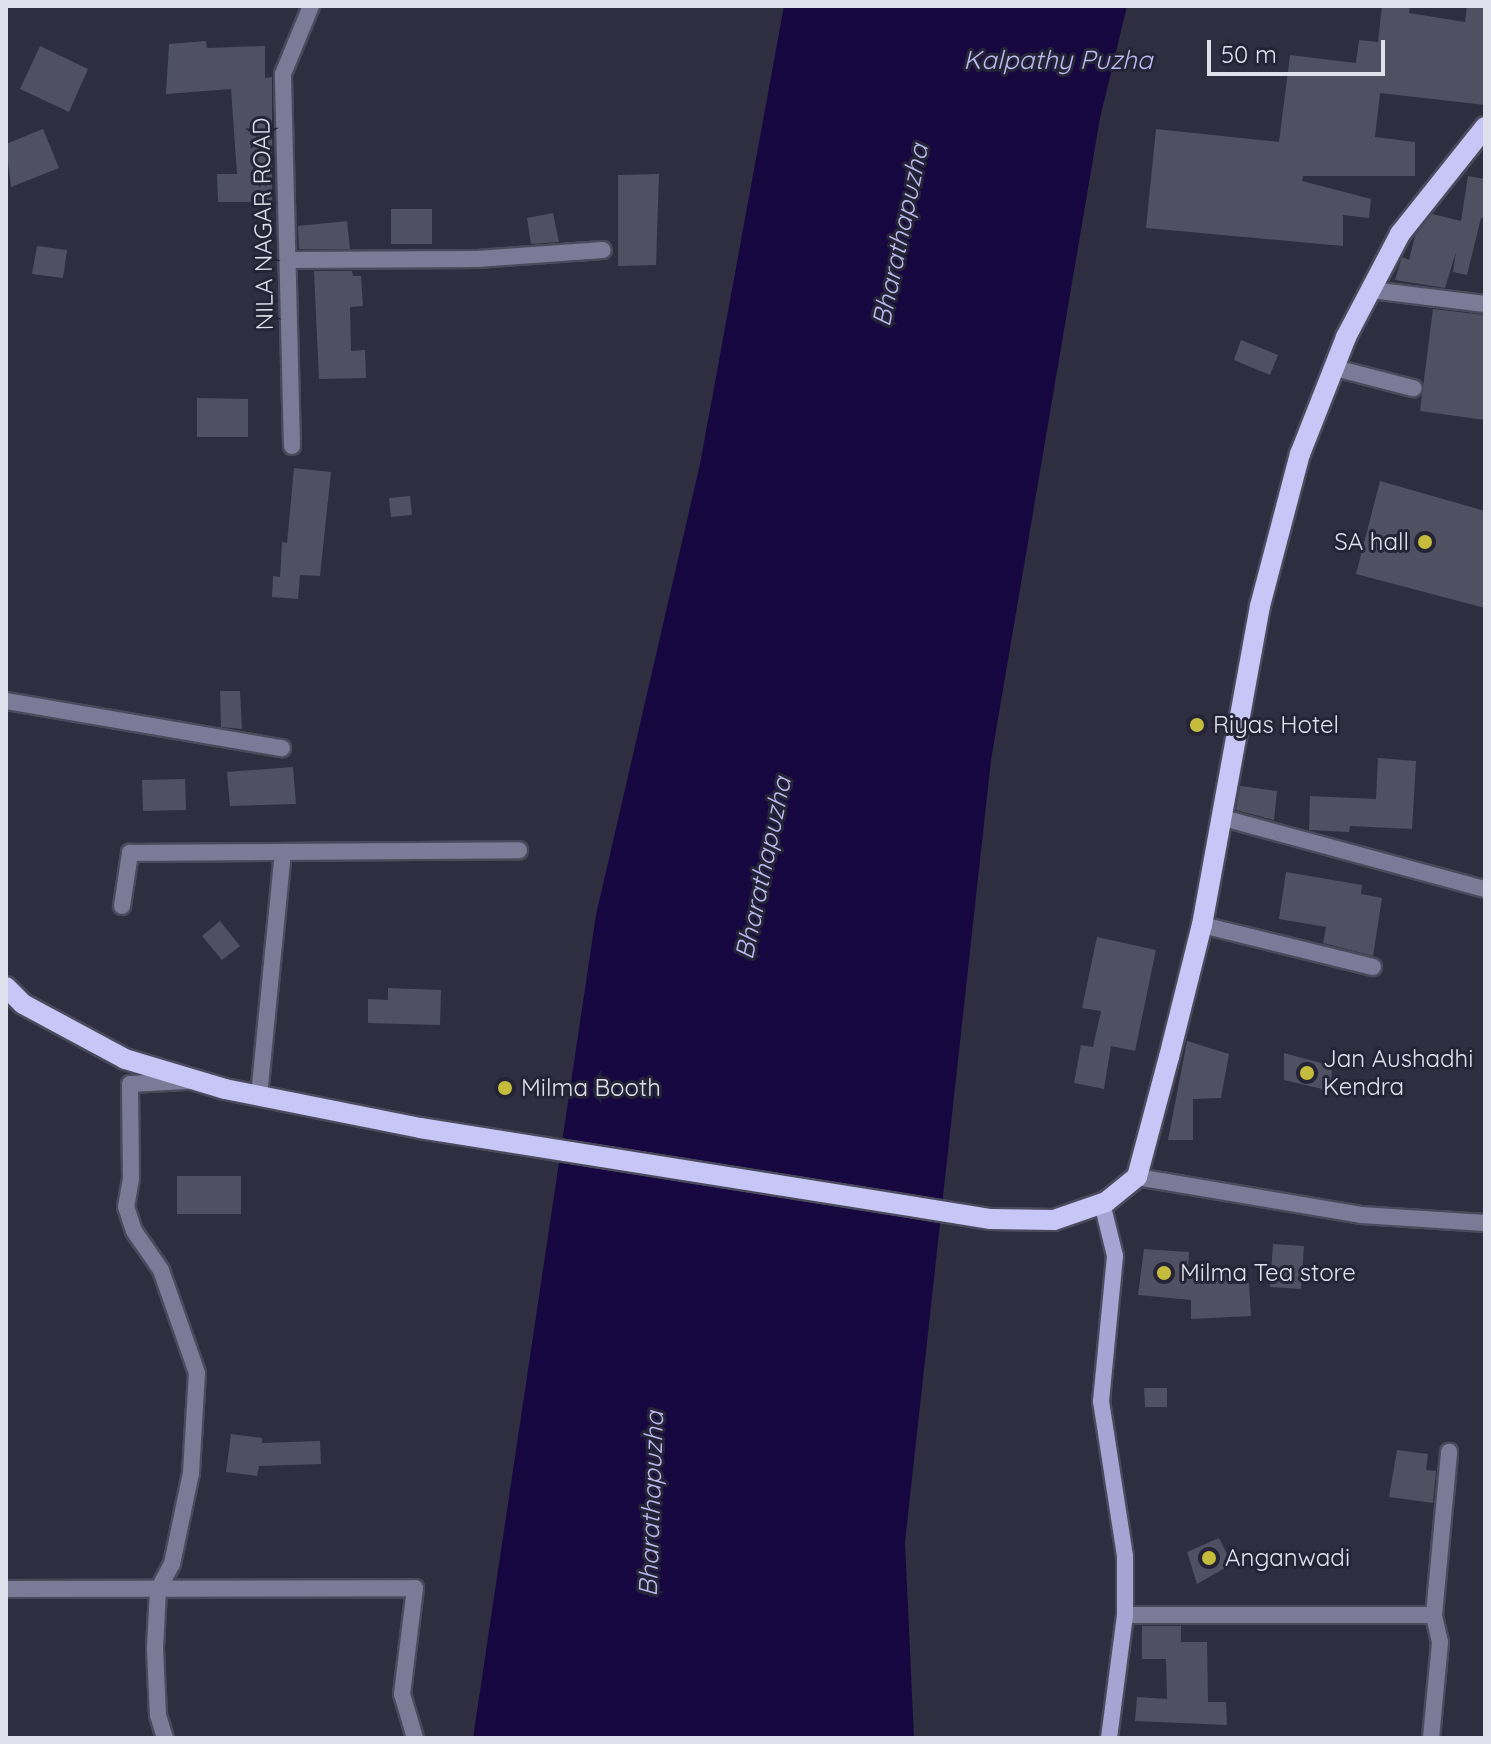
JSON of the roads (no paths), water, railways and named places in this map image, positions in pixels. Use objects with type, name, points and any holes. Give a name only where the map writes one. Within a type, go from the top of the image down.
[{"type":"main road","points":[[6,987],[15,1006],[125,1059],[259,1096],[524,1145],[991,1219],[1054,1220],[1102,1203],[1137,1177],[1202,925],[1260,606],[1300,454],[1335,368],[1400,234],[1485,127]]},
{"type":"street","name":"NILA NAGAR ROAD","points":[[292,446],[283,74],[311,6]]},
{"type":"street","points":[[288,260],[477,259],[603,250]]},
{"type":"street","points":[[1371,290],[1485,304]]},
{"type":"street","points":[[1335,368],[1413,388]]},
{"type":"street","points":[[6,701],[282,748]]},
{"type":"street","points":[[1223,818],[1485,889]]},
{"type":"street","points":[[122,906],[130,853],[519,850]]},
{"type":"street","points":[[259,1096],[283,853]]},
{"type":"street","points":[[1202,925],[1373,967]]},
{"type":"street","points":[[165,1738],[158,1715],[155,1648],[158,1590],[172,1564],[191,1473],[197,1373],[161,1270],[134,1231],[126,1207],[131,1179],[130,1084],[200,1080]]},
{"type":"street","points":[[1137,1177],[1361,1215],[1485,1223]]},
{"type":"street","points":[[1102,1203],[1115,1256],[1101,1401],[1125,1556],[1125,1615],[1109,1738]]},
{"type":"street","points":[[1431,1738],[1440,1642],[1434,1615],[1449,1452]]},
{"type":"street","points":[[6,1589],[415,1588],[402,1694],[415,1738]]},
{"type":"street","points":[[1125,1615],[1434,1615]]},
{"type":"water","points":[[784,6],[1127,6],[1100,118],[991,760],[905,1542],[914,1738],[473,1738],[596,915],[700,464]]},
{"type":"place","name":"SA hall","points":[[1425,542]]},
{"type":"place","name":"Riyas Hotel","points":[[1197,725]]},
{"type":"place","name":"Jan Aushadhi Kendra","points":[[1307,1073]]},
{"type":"place","name":"Milma Booth","points":[[505,1088]]},
{"type":"place","name":"Milma Tea store","points":[[1164,1273]]},
{"type":"place","name":"Anganwadi","points":[[1209,1558]]},
{"type":"water label","name":"Kalpathy Puzha","points":[[1058,60]]},
{"type":"water label","name":"Bharathapuzha","points":[[900,235]]},
{"type":"water label","name":"Bharathapuzha","points":[[763,868]]},
{"type":"water label","name":"Bharathapuzha","points":[[651,1504]]}]
